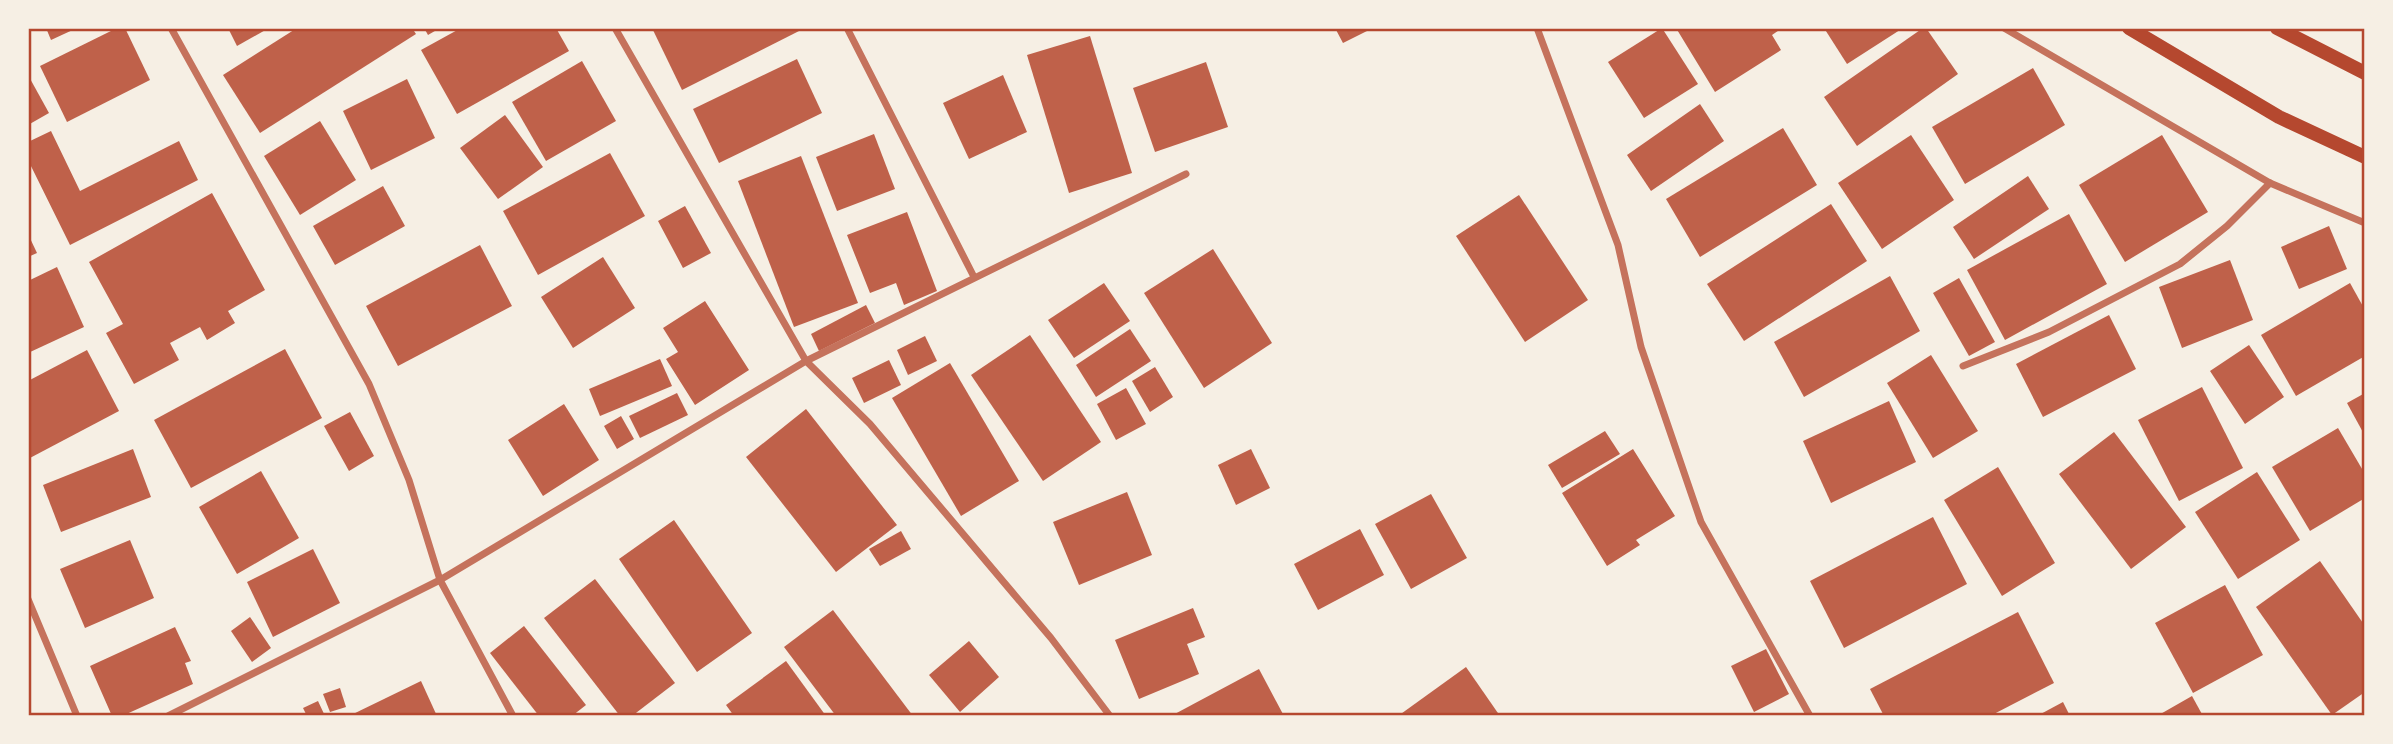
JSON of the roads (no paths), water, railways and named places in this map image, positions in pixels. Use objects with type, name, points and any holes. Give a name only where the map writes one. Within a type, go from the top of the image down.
[{"type":"main road","points":[[2129,28],[2279,117],[2365,157]]},
{"type":"main road","points":[[2277,28],[2365,74]]},
{"type":"street","points":[[171,28],[369,384],[409,480],[440,580],[513,716]]},
{"type":"street","points":[[615,28],[806,362],[870,424],[1051,638],[1110,716]]},
{"type":"street","points":[[847,28],[974,277]]},
{"type":"street","points":[[1537,28],[1618,245],[1641,347],[1701,522],[1810,716]]},
{"type":"street","points":[[2004,28],[2270,183],[2365,223]]},
{"type":"street","points":[[168,716],[440,580],[806,362],[1186,174]]},
{"type":"street","points":[[1963,366],[2049,332],[2180,264],[2227,226],[2270,183]]},
{"type":"street","points":[[28,599],[77,716]]}]
